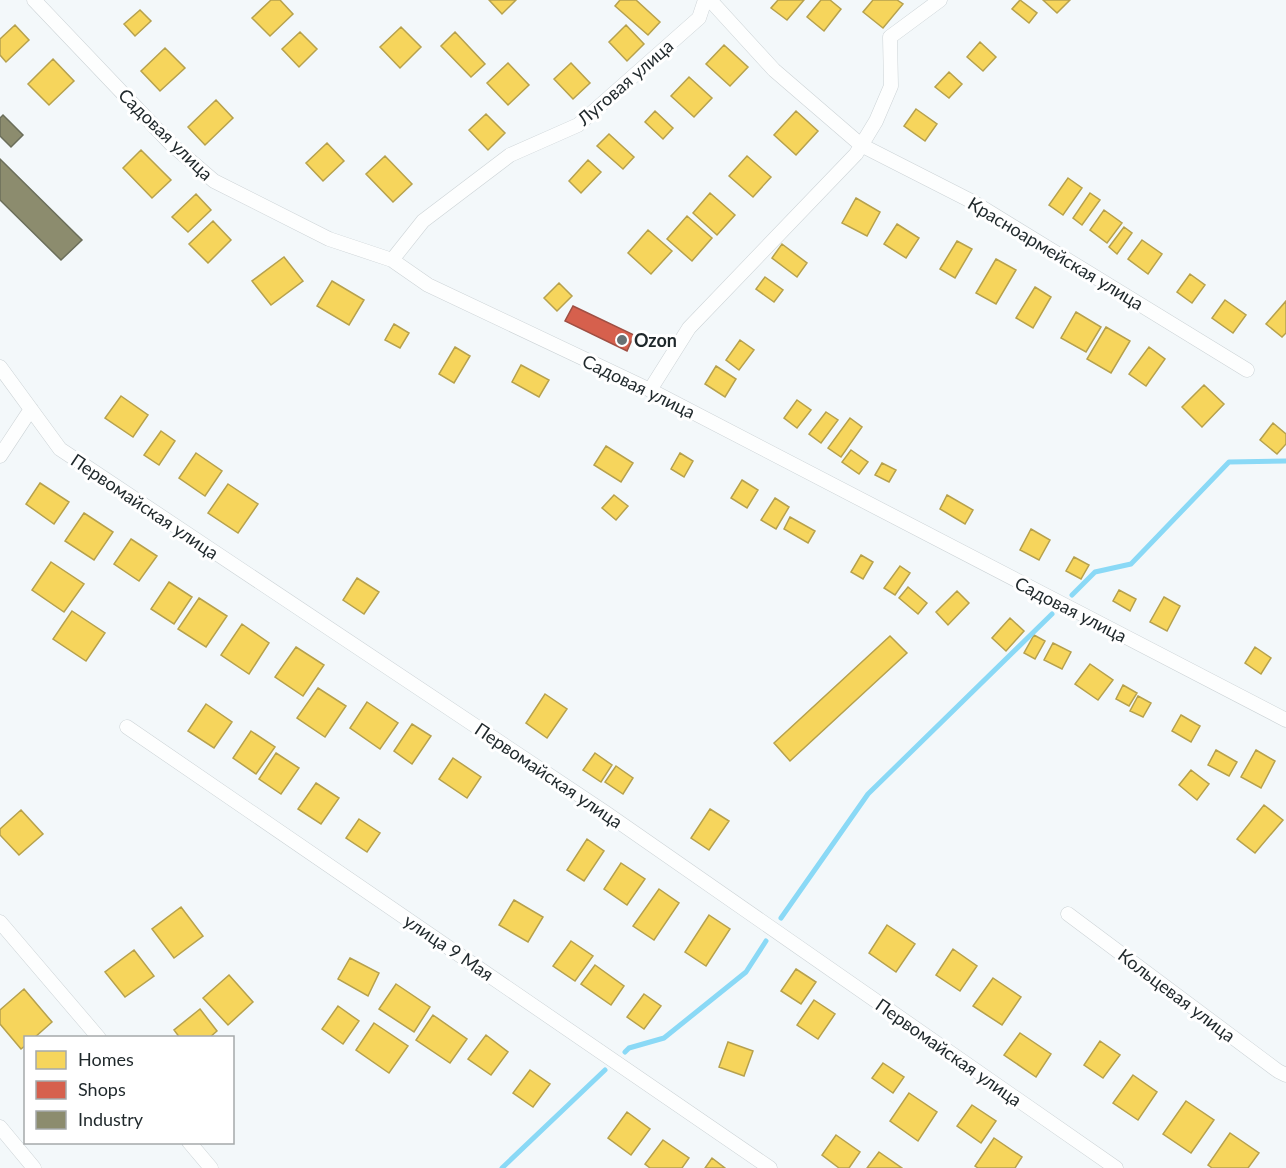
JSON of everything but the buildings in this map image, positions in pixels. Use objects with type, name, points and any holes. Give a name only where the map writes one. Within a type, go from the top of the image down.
[{"type":"street","name":"Садовая улица","points":[[34,0],[171,144],[214,181],[329,239],[392,260],[428,285],[650,390],[1286,720]]},
{"type":"street","name":"Луговая улица","points":[[392,260],[423,221],[510,155],[578,125],[699,18],[705,0]]},
{"type":"street","name":"Красноармейская улица","points":[[710,0],[774,70],[861,145],[973,202],[1246,370]]},
{"type":"street","points":[[650,390],[689,327],[856,154],[876,121],[891,86],[890,37],[940,0]]},
{"type":"street","name":"Первомайская улица","points":[[0,367],[60,449],[606,813],[1116,1168]]},
{"type":"street","points":[[0,456],[31,409]]},
{"type":"street","name":"улица 9 Мая","points":[[127,727],[770,1168]]},
{"type":"street","name":"Кольцевая улица","points":[[1068,914],[1286,1075]]},
{"type":"street","points":[[0,922],[97,1036]]},
{"type":"street","points":[[0,1127],[34,1168]]},
{"type":"street","points":[[190,1144],[211,1168]]},
{"type":"waterway","points":[[1072,595],[1095,572],[1131,564],[1229,462],[1286,461]]},
{"type":"waterway","points":[[781,918],[868,794],[1052,614]]},
{"type":"waterway","points":[[625,1052],[629,1048],[664,1038],[746,972],[766,941]]},
{"type":"waterway","points":[[502,1168],[605,1070]]},
{"type":"place","name":"Ozon","points":[[622,340]]}]
